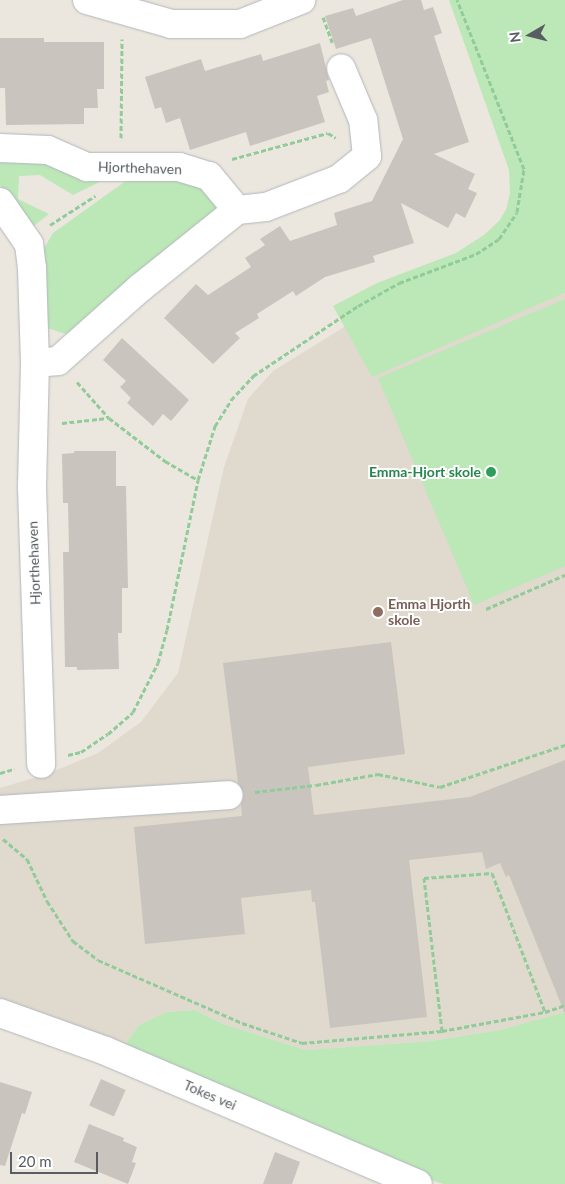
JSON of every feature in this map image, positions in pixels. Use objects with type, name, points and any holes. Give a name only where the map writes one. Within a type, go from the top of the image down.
[{"type":"street","points":[[87,0],[171,24],[240,24],[311,4]]},
{"type":"street","points":[[46,362],[237,210],[266,207],[339,179],[367,156],[363,120],[341,68]]},
{"type":"street","name":"Hjorthehaven","points":[[0,148],[48,150],[87,167],[178,167],[209,176],[237,210]]},
{"type":"street","name":"Hjorthehaven","points":[[0,202],[29,244],[46,362],[34,426],[32,488],[41,764]]},
{"type":"street","points":[[0,810],[229,794]]},
{"type":"street","name":"Tokes vei","points":[[0,1013],[106,1051],[418,1184]]},
{"type":"path","points":[[0,772],[41,764],[81,752],[108,734],[133,712],[161,655],[198,480],[215,426],[231,400],[253,376],[358,306],[399,283],[476,254],[500,240],[517,212],[524,168],[457,0]]},
{"type":"path","points":[[311,4],[341,68]]},
{"type":"path","points":[[229,160],[328,133],[367,156]]},
{"type":"path","points":[[46,362],[109,418],[165,461],[198,480]]},
{"type":"path","points":[[34,426],[109,418]]},
{"type":"path","points":[[486,609],[565,575]]},
{"type":"path","points":[[229,794],[316,785],[378,774],[440,787],[565,745]]},
{"type":"path","points":[[0,838],[10,843],[27,859],[48,901],[73,941],[98,960],[224,1016],[302,1043],[442,1031],[545,1012],[565,1005]]},
{"type":"path","points":[[442,1031],[424,878],[492,873],[545,1012]]},
{"type":"shaded area","name":"Emma Hjorth skole","points":[[565,293],[565,1012],[500,1030],[431,1041],[306,1050],[223,1024],[195,1010],[167,1012],[139,1025],[124,1046],[0,999],[0,788],[47,774],[98,753],[141,722],[178,673],[224,467],[248,399],[273,371],[346,326],[372,376]]},
{"type":"green space","points":[[449,0],[565,0],[565,293],[372,377],[333,306],[377,283],[456,253],[484,235],[499,221],[506,210],[510,193],[509,170]]},
{"type":"green space","points":[[45,157],[112,176],[73,195],[40,175],[19,176],[18,199],[49,214],[30,229],[0,185],[0,159]]},
{"type":"green space","points":[[134,175],[189,178],[211,194],[218,215],[69,335],[44,327],[40,255],[53,233]]},
{"type":"green space","name":"Emma-Hjort skole","points":[[565,299],[565,566],[474,605],[378,378]]},
{"type":"green space","points":[[195,1010],[223,1024],[306,1050],[431,1041],[500,1030],[565,1012],[565,1184],[443,1184],[407,1171],[124,1046],[139,1025],[167,1012]]},
{"type":"building","points":[[403,0],[421,0],[424,10],[433,7],[442,33],[434,36],[469,142],[434,154],[475,174],[468,189],[477,193],[465,218],[456,213],[448,228],[401,203],[414,243],[373,256],[375,262],[325,277],[296,296],[293,291],[257,314],[259,318],[235,333],[240,338],[213,364],[164,318],[196,284],[208,295],[251,267],[245,258],[265,245],[260,239],[280,226],[290,241],[337,225],[334,213],[372,201],[403,139],[371,38],[336,49],[325,16],[353,8],[356,16]]},
{"type":"building","points":[[0,38],[44,38],[44,42],[104,42],[104,89],[97,89],[98,108],[84,108],[84,124],[6,125],[5,88],[0,88]]},
{"type":"building","points":[[320,43],[329,80],[326,81],[329,92],[317,96],[325,122],[250,146],[246,132],[190,150],[180,118],[166,123],[161,107],[155,109],[145,77],[201,59],[205,71],[261,54],[263,61]]},
{"type":"building","points":[[122,338],[189,400],[171,421],[163,414],[153,426],[127,403],[131,398],[120,387],[126,381],[103,360]]},
{"type":"building","points":[[74,451],[116,451],[116,486],[126,486],[128,588],[122,588],[122,633],[118,633],[119,669],[77,670],[77,667],[65,667],[63,552],[69,552],[68,503],[63,503],[62,454],[74,453]]},
{"type":"building","points":[[391,642],[405,754],[308,767],[314,815],[470,797],[565,760],[565,1014],[509,875],[506,877],[500,863],[486,869],[482,852],[409,860],[427,1017],[330,1028],[315,902],[312,902],[311,890],[241,898],[245,934],[145,944],[134,827],[242,816],[241,805],[244,794],[238,783],[223,663]]},
{"type":"building","points":[[101,1079],[126,1090],[114,1116],[89,1105]]},
{"type":"building","points":[[0,1082],[32,1092],[25,1114],[22,1113],[5,1166],[0,1165]]},
{"type":"building","points":[[89,1124],[124,1138],[123,1141],[137,1147],[132,1162],[136,1163],[128,1184],[74,1162]]},
{"type":"building","points":[[275,1152],[300,1162],[292,1184],[263,1184]]},
{"type":"place","name":"Emma-Hjort skole","points":[[491,472]]},
{"type":"place","name":"Emma Hjorth skole","points":[[378,612]]}]
